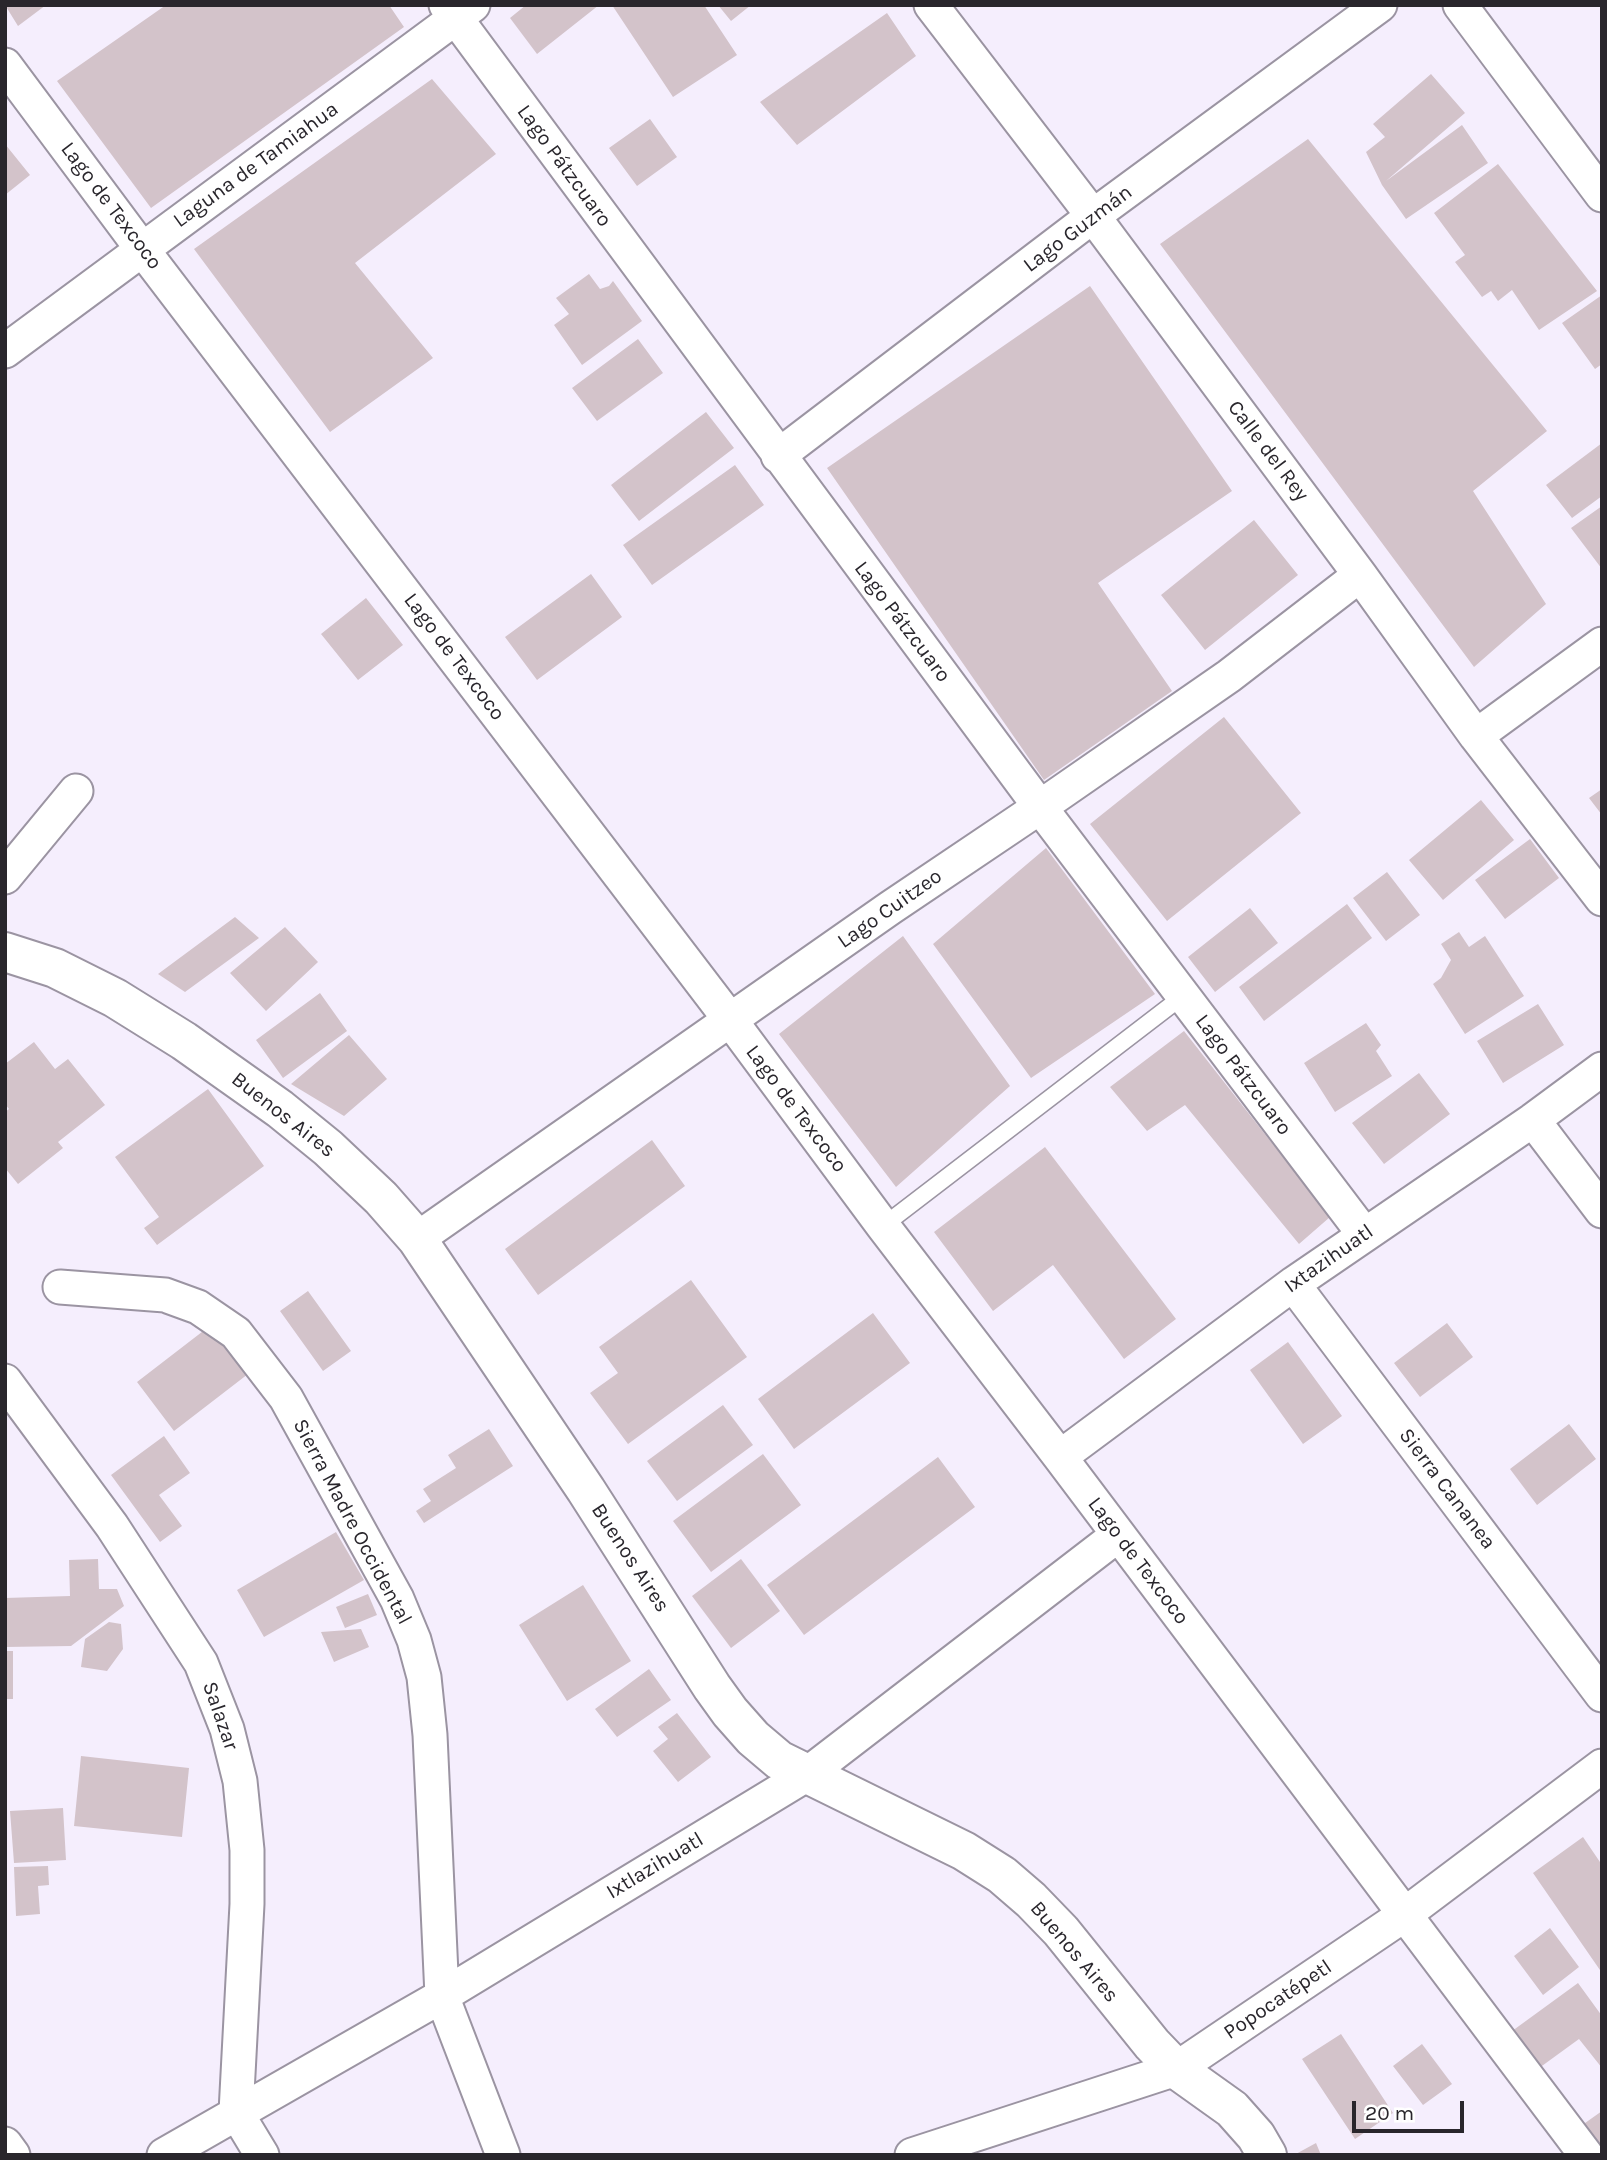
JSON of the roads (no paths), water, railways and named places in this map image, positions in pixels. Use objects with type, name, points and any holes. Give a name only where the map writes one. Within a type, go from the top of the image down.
[{"type":"street","name":"Calle del Rey","points":[[931,5],[1093,216],[1476,736],[1602,899]]},
{"type":"street","name":"Lago Guzmán","points":[[778,456],[1093,216],[1380,5]]},
{"type":"street","points":[[1460,5],[1602,195]]},
{"type":"street","name":"Laguna de Tamiahua","points":[[5,351],[458,10]]},
{"type":"street","name":"Lago Pátzcuaro","points":[[458,10],[778,456],[1364,1234]]},
{"type":"street","name":"Lago de Texcoco","points":[[5,65],[142,249],[731,1021],[1586,2155]]},
{"type":"street","name":"Lago Cuitzeo","points":[[417,1239],[890,908],[1229,676],[1360,575]]},
{"type":"street","points":[[1476,736],[1602,644]]},
{"type":"street","points":[[5,877],[76,790]]},
{"type":"street","name":"Buenos Aires","points":[[5,952],[55,968],[115,998],[238,1078],[328,1148],[381,1198],[417,1239],[586,1490],[730,1712],[753,1738],[779,1760],[964,1851],[1002,1875],[1031,1900],[1060,1931],[1121,2009],[1176,2069],[1232,2109],[1256,2136],[1267,2155]]},
{"type":"street","name":"Ixtazihuatl","points":[[1060,1457],[1293,1284],[1533,1120],[1602,1069]]},
{"type":"street","points":[[1533,1120],[1602,1211]]},
{"type":"street","name":"Sierra Cananea","points":[[1293,1284],[1602,1695]]},
{"type":"street","name":"Sierra Madre Occidental","points":[[60,1287],[165,1295],[198,1307],[236,1333],[286,1398],[397,1599],[414,1640],[424,1677],[430,1735],[442,1996],[503,2155]]},
{"type":"street","name":"Salazar","points":[[5,1381],[112,1526],[194,1652],[201,1663],[227,1729],[240,1781],[247,1850],[247,1904],[236,2112]]},
{"type":"street","name":"Ixtlazihuatl","points":[[164,2155],[442,1996],[806,1774],[1118,1535]]},
{"type":"street","name":"Popocatépetl","points":[[912,2155],[1176,2069],[1404,1915],[1602,1766]]},
{"type":"street","points":[[236,2112],[262,2155]]},
{"type":"street","points":[[5,2144],[13,2155]]},
{"type":"lane","points":[[883,1226],[1183,996]]}]
